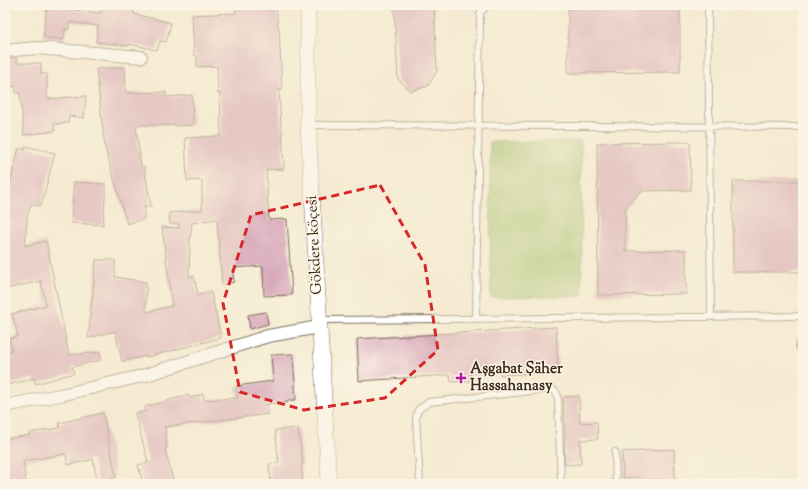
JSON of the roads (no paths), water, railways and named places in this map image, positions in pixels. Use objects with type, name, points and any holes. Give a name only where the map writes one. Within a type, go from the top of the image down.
[{"type":"street","name":"Gökdere köçesi","points":[[308,5],[308,125],[329,484]]},
{"type":"street","points":[[5,51],[36,48],[140,58]]},
{"type":"street","points":[[5,406],[146,375],[268,336],[319,324]]},
{"type":"lane","points":[[476,319],[480,13],[487,5]]},
{"type":"lane","points":[[708,5],[711,317]]},
{"type":"lane","points":[[308,125],[803,127]]},
{"type":"lane","points":[[319,324],[476,319],[803,316]]},
{"type":"lane","points":[[420,484],[416,417],[418,410],[429,402],[552,389],[556,392],[558,399],[561,484]]},
{"type":"lane","points":[[615,452],[616,484]]},
{"type":"place","name":"Aşgabat Şäher Hassahanasy","points":[[461,378]]}]
